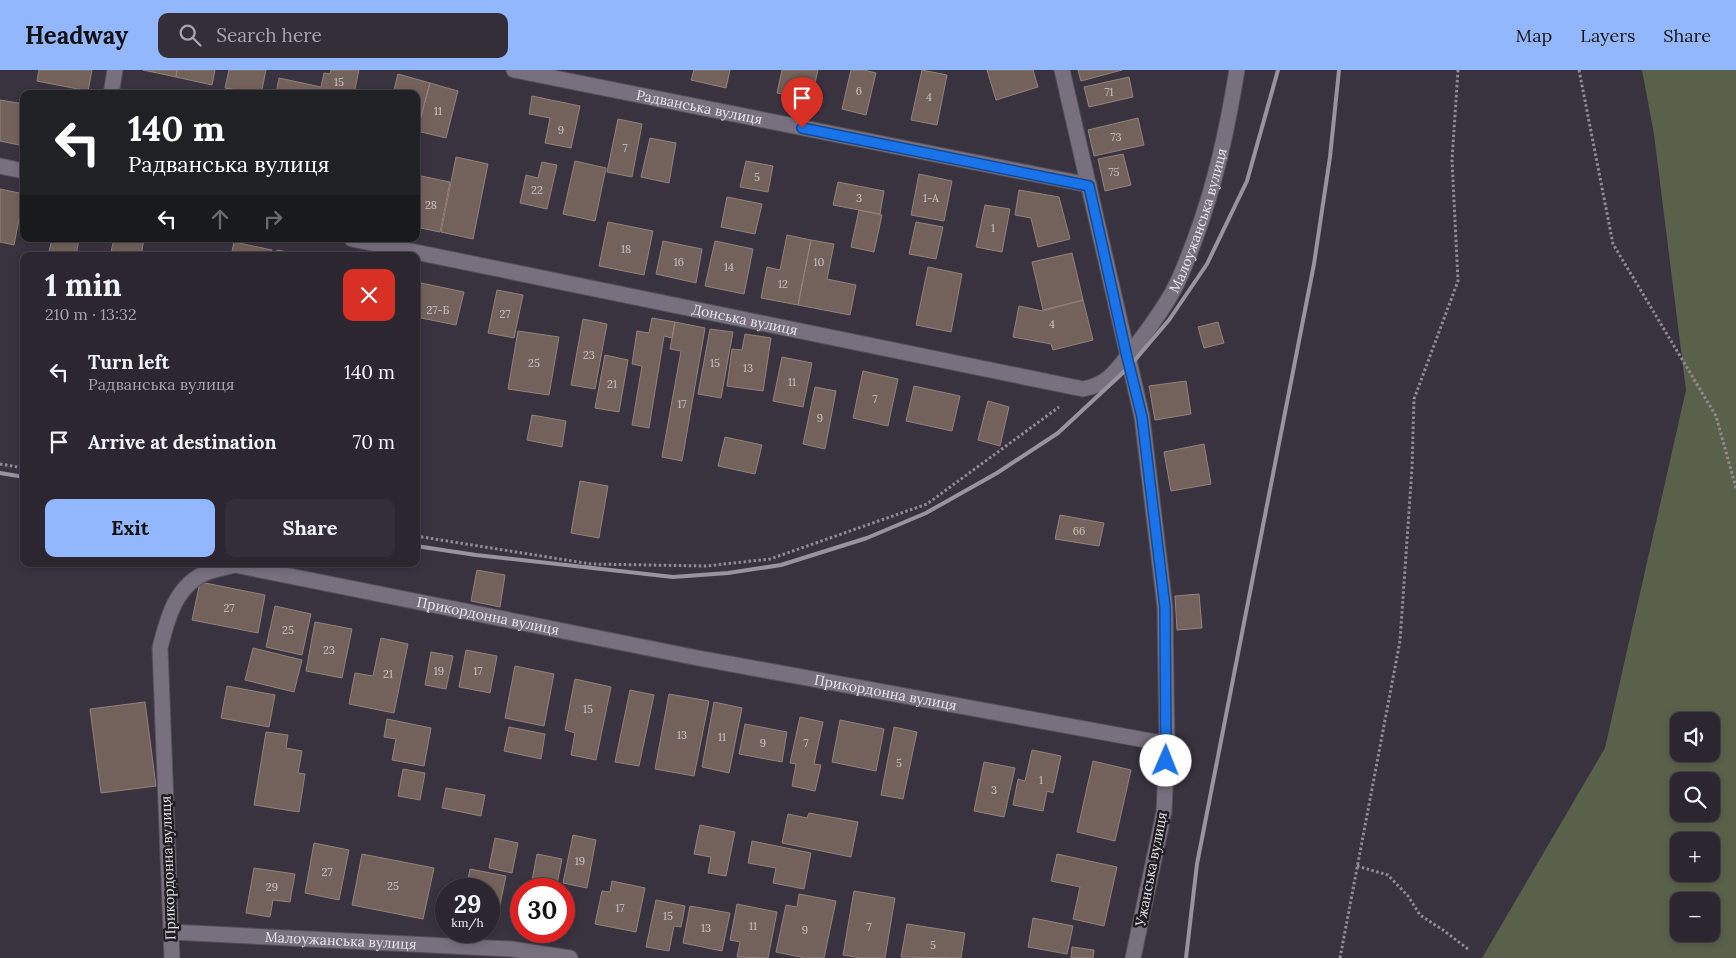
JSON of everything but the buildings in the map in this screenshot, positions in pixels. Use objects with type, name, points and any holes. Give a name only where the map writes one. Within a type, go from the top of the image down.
[{"type":"street","points":[[112,90],[115,70]]},
{"type":"street","name":"Радванська вулиця","points":[[514,70],[1089,186]]},
{"type":"street","name":"Ужанська вулиця","points":[[1062,70],[1142,417],[1165,607],[1167,744],[1164,812],[1133,958]]},
{"type":"street","name":"Малоужанська вулиця","points":[[1127,357],[1151,327],[1174,291],[1185,266],[1209,202],[1226,134],[1236,70]]},
{"type":"street","points":[[0,166],[20,170]]},
{"type":"street","name":"Донська вулиця","points":[[367,242],[415,252]]},
{"type":"street","name":"Донська вулиця","points":[[420,253],[1083,389],[1094,387],[1107,381],[1127,357]]},
{"type":"street","name":"Прикордонна вулиця","points":[[172,958],[160,648],[168,615],[179,596],[192,581],[207,572],[227,567]]},
{"type":"street","name":"Прикордонна вулиця","points":[[245,567],[698,658],[1167,744]]},
{"type":"street","name":"Малоужанська вулиця","points":[[171,932],[511,949],[570,958]]},
{"type":"path","points":[[1340,958],[1400,641],[1412,468],[1414,399],[1458,281],[1452,160],[1458,70]]},
{"type":"path","points":[[1579,70],[1613,244],[1716,416],[1736,488]]},
{"type":"path","points":[[420,537],[591,564],[706,566],[770,559],[927,504],[1083,389]]},
{"type":"path","points":[[0,464],[20,467]]},
{"type":"path","points":[[1357,866],[1388,876],[1408,896],[1420,915],[1444,930],[1468,949]]},
{"type":"green space","points":[[1642,70],[1736,70],[1736,958],[1482,958],[1605,748],[1686,390],[1654,134]]},
{"type":"railway","points":[[420,547],[476,555],[673,577],[728,573],[781,565],[867,538],[926,513],[997,473],[1058,433],[1129,367],[1169,320],[1207,264],[1247,181],[1278,70]]},
{"type":"railway","points":[[1186,958],[1197,864],[1314,264],[1330,157],[1339,70]]},
{"type":"railway","points":[[0,473],[20,476]]},
{"type":"route","points":[[802,128],[1089,186],[1142,417],[1165,607],[1166,761]]}]
